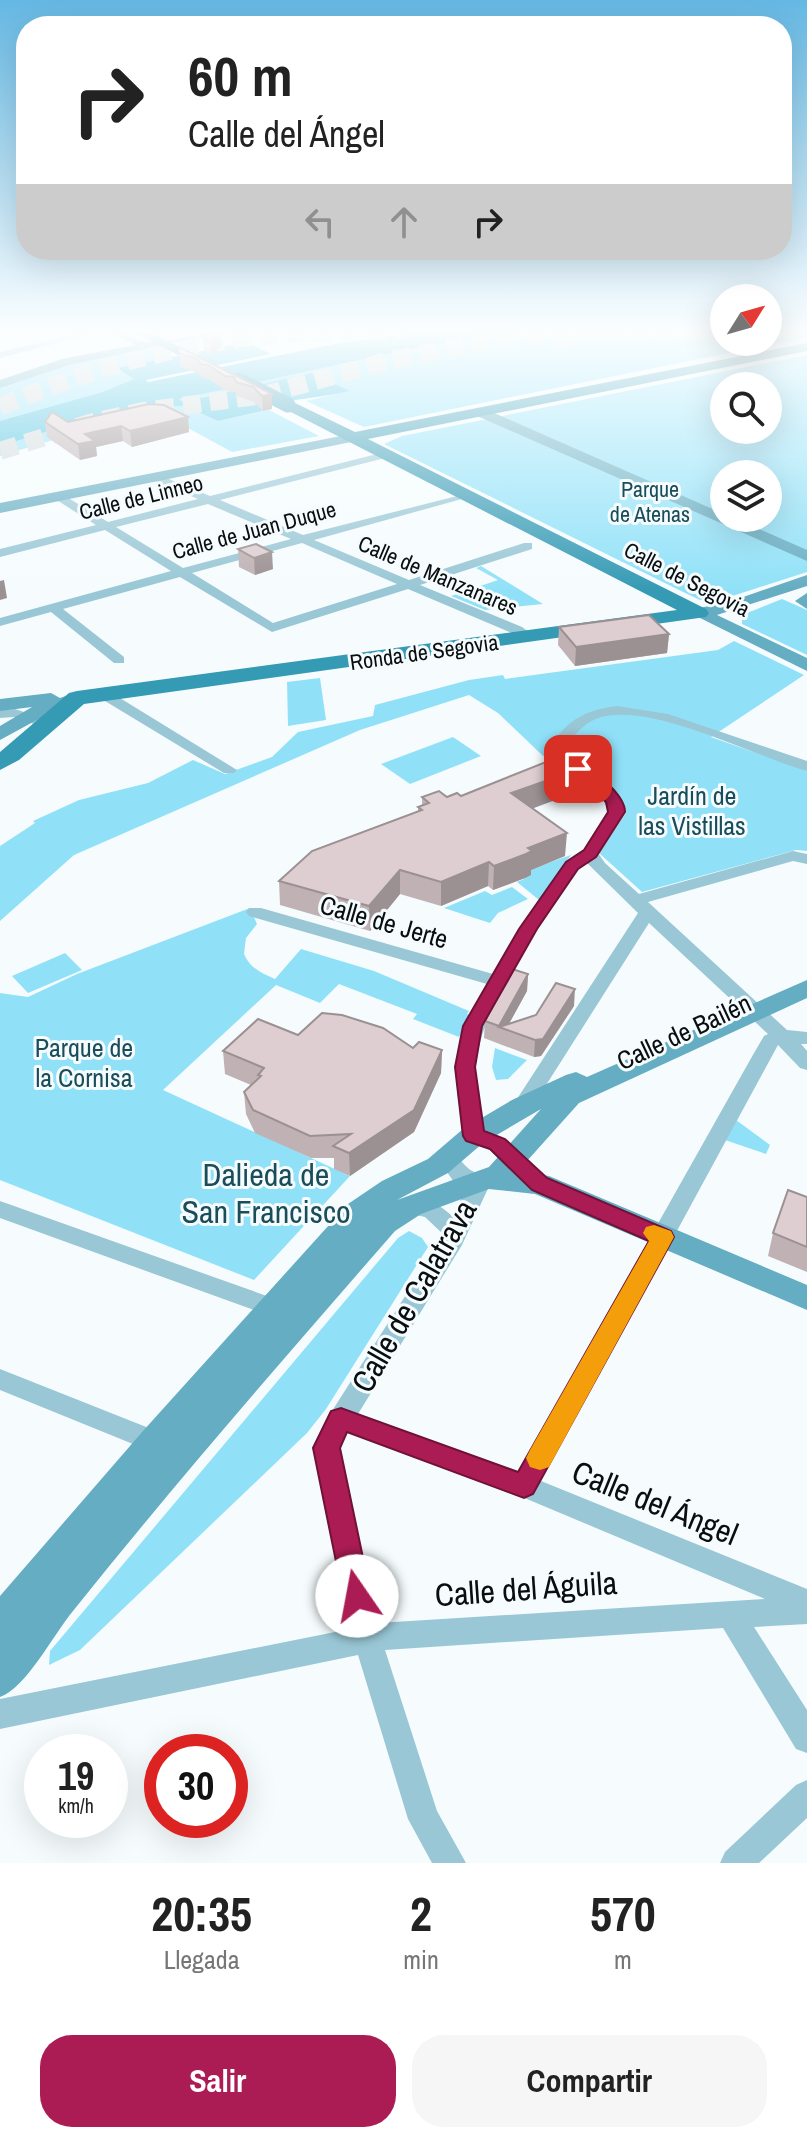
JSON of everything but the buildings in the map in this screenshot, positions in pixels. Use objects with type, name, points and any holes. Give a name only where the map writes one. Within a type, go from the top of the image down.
[{"type":"main road","name":"Calle de Segovia","points":[[311,417],[699,613]]},
{"type":"main road","points":[[351,438],[455,417]]},
{"type":"main road","name":"Calle de Segovia","points":[[518,522],[551,558],[646,606],[645,621]]},
{"type":"main road","name":"Ronda de Segovia","points":[[0,763],[36,736],[32,714],[150,688],[699,613]]},
{"type":"main road","name":"Ronda de Segovia","points":[[0,777],[91,703]]},
{"type":"street","points":[[491,417],[807,556]]},
{"type":"street","points":[[0,508],[351,438]]},
{"type":"street","name":"Calle de Linneo","points":[[0,553],[385,455]]},
{"type":"street","name":"Calle de Manzanares","points":[[155,477],[517,630],[528,638]]},
{"type":"street","points":[[56,495],[272,628],[528,546]]},
{"type":"street","name":"Calle de Juan Duque","points":[[0,622],[465,495]]},
{"type":"street","points":[[699,613],[730,607],[807,580]]},
{"type":"street","points":[[54,608],[119,660]]},
{"type":"street","name":"Calle de Segovia","points":[[699,613],[807,665]]},
{"type":"street","points":[[91,703],[229,770]]},
{"type":"street","points":[[0,705],[32,714]]},
{"type":"street","points":[[494,1174],[497,1144],[473,1136],[466,1083],[466,1050],[473,1026],[517,947],[572,866],[590,853],[615,815],[617,805],[578,769],[565,748],[564,738],[569,729],[595,715],[627,711],[656,715],[807,766]]},
{"type":"street","points":[[3,726],[32,714]]},
{"type":"street","points":[[590,853],[598,866],[782,1036],[807,1063]]},
{"type":"street","points":[[522,1107],[643,905],[793,856],[807,859]]},
{"type":"street","name":"Calle de Jerte","points":[[255,912],[498,981]]},
{"type":"street","name":"Calle de Bailén","points":[[751,1008],[807,975]]},
{"type":"street","name":"Calle de Bailén","points":[[168,1447],[273,1308],[359,1212],[375,1199],[448,1158],[473,1136],[522,1107],[565,1092],[751,1008],[807,988]]},
{"type":"street","points":[[524,1486],[771,1041],[782,1036],[807,1038]]},
{"type":"street","points":[[0,1625],[384,1223],[411,1206],[494,1174],[565,1092]]},
{"type":"street","points":[[448,1158],[462,1176],[494,1174],[539,1184],[807,1298]]},
{"type":"street","name":"Calle de Calatrava","points":[[450,1863],[424,1819],[367,1639],[326,1448],[454,1239],[455,1232],[494,1174]]},
{"type":"street","points":[[411,1206],[432,1210],[455,1232]]},
{"type":"street","points":[[0,1209],[273,1308]]},
{"type":"street","points":[[0,1379],[168,1447]]},
{"type":"street","name":"Calle del Ángel","points":[[341,1419],[524,1486],[807,1603]]},
{"type":"street","points":[[0,1678],[168,1447]]},
{"type":"street","name":"Calle del Águila","points":[[0,1714],[394,1634],[807,1610]]},
{"type":"street","points":[[729,1613],[807,1738]]},
{"type":"street","points":[[736,1863],[807,1796]]},
{"type":"green space","points":[[0,417],[161,417],[90,429],[0,456]]},
{"type":"green space","points":[[168,417],[210,417],[218,421],[237,417],[282,417],[319,436],[232,452]]},
{"type":"green space","points":[[342,417],[414,417],[364,427]]},
{"type":"green space","name":"Parque de Atenas","points":[[497,417],[710,417],[710,444],[782,444],[782,417],[807,417],[807,572],[717,601],[700,600],[384,444],[402,436]]},
{"type":"green space","points":[[481,566],[543,604],[485,610],[451,596],[498,580],[476,568]]},
{"type":"green space","points":[[782,599],[807,610],[807,655],[742,624],[742,615]]},
{"type":"green space","name":"Jardín de las Vistillas","points":[[734,641],[804,675],[711,737],[807,771],[807,851],[796,850],[642,892],[599,853],[626,813],[622,801],[574,754],[543,756],[498,713],[469,695],[360,730],[74,855],[0,921],[0,846],[35,823],[33,821],[79,800],[148,783],[193,760],[225,774],[272,757],[298,732],[373,716],[375,705],[469,680],[503,675],[505,679],[718,650]]},
{"type":"green space","points":[[320,678],[326,720],[288,726],[287,682]]},
{"type":"green space","points":[[453,737],[481,756],[410,784],[381,764]]},
{"type":"green space","points":[[571,855],[539,900],[517,882],[524,879],[525,871]]},
{"type":"green space","points":[[512,887],[528,899],[498,913],[490,923],[444,908],[485,891],[492,895]]},
{"type":"green space","name":"Parque de la Cornisa","points":[[250,908],[257,924],[246,938],[244,954],[265,975],[275,979],[301,949],[374,971],[469,1011],[467,1014],[471,1015],[459,1037],[413,1019],[417,1014],[339,984],[320,1003],[276,985],[163,1090],[350,1176],[254,1280],[0,1180],[0,993],[28,997],[77,974]]},
{"type":"green space","points":[[65,953],[82,970],[28,993],[12,976]]},
{"type":"green space","points":[[495,1048],[527,1060],[508,1079],[496,1080],[492,1067]]},
{"type":"green space","points":[[736,1120],[770,1145],[766,1154],[725,1140]]},
{"type":"green space","points":[[409,1231],[422,1238],[428,1247],[326,1409],[307,1433],[80,1650],[49,1665],[50,1651],[398,1238]]},
{"type":"shaded area","points":[[14,417],[103,417],[0,446],[0,421]]},
{"type":"shaded area","points":[[209,417],[236,417],[218,421]]},
{"type":"tunnel","points":[[0,451],[116,417]]},
{"type":"slow traffic","points":[[540,1458],[663,1237],[654,1233]]},
{"type":"route","points":[[357,1596],[326,1448],[341,1419],[524,1486],[663,1237],[539,1184],[512,1160],[508,1152],[497,1144],[473,1136],[465,1067],[467,1042],[473,1026],[528,929],[572,866],[590,853],[616,812],[617,805],[612,798],[578,769]]},
{"type":"park label","name":"Dalieda de San Francisco","points":[[266,1194]]}]
